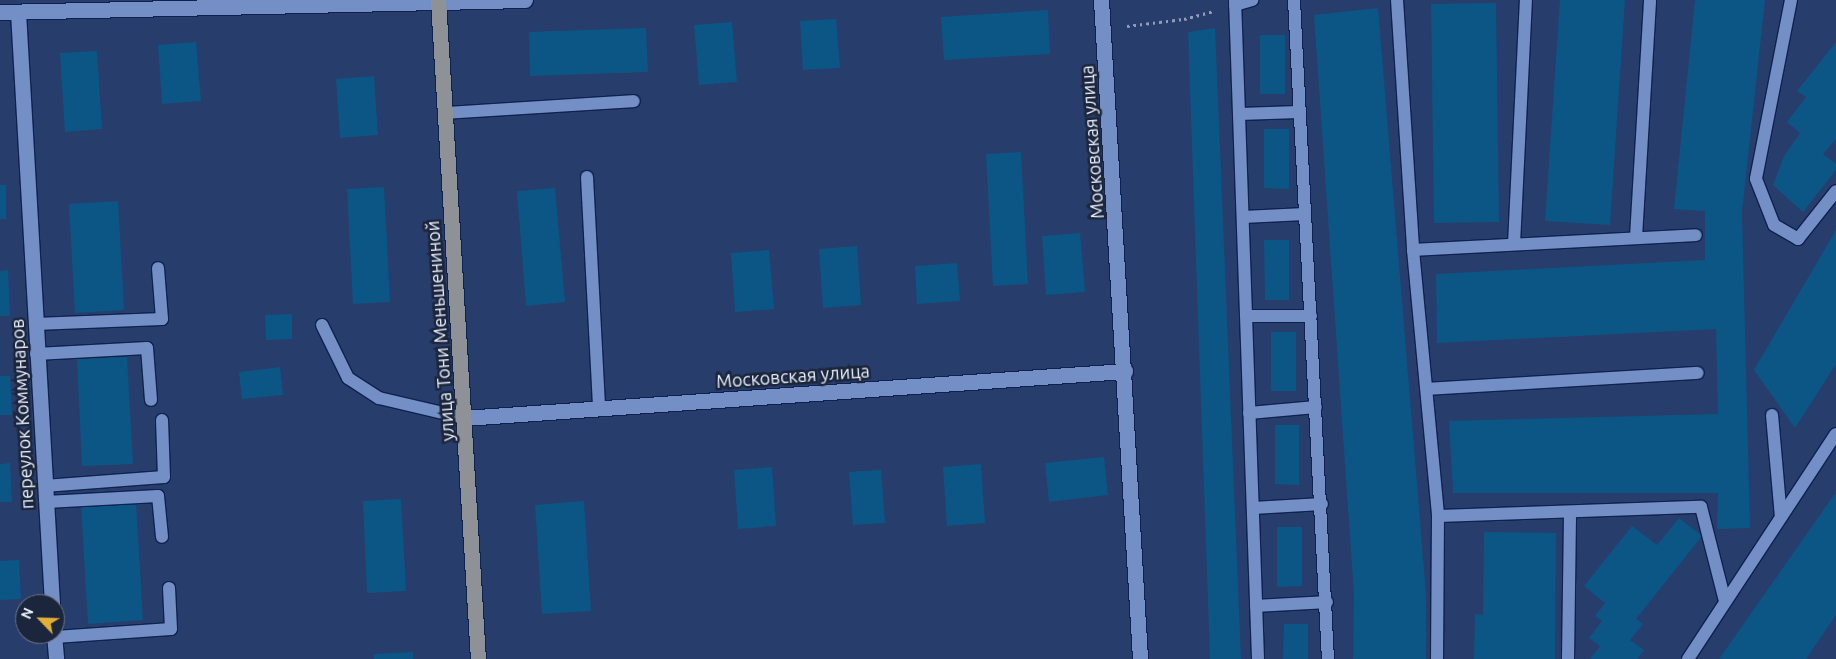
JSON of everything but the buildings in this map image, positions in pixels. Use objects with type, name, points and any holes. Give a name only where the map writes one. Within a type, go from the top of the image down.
[{"type":"street","points":[[0,12],[525,0]]},
{"type":"street","name":"Московская улица","points":[[1101,0],[1125,371],[1140,659]]},
{"type":"street","name":"улица Тони Меньшениной","points":[[438,1],[478,659]]},
{"type":"street","name":"переулок Коммунаров","points":[[18,12],[36,354],[51,594]]},
{"type":"street","name":"Московская улица","points":[[464,418],[1125,371]]},
{"type":"street","points":[[55,644],[56,659]]},
{"type":"lane","points":[[1252,0],[1235,2],[1258,659]]},
{"type":"lane","points":[[1294,0],[1298,112],[1322,504],[1328,659]]},
{"type":"lane","points":[[1397,0],[1413,250],[1438,516],[1437,659]]},
{"type":"lane","points":[[1514,244],[1526,0]]},
{"type":"lane","points":[[1636,237],[1650,0]]},
{"type":"lane","points":[[1791,0],[1756,178],[1774,225],[1798,239],[1836,191]]},
{"type":"lane","points":[[445,113],[634,101]]},
{"type":"lane","points":[[1239,114],[1298,112]]},
{"type":"lane","points":[[587,177],[599,408]]},
{"type":"lane","points":[[1243,217],[1305,214]]},
{"type":"lane","points":[[1413,250],[1696,235]]},
{"type":"lane","points":[[35,324],[162,319],[158,268]]},
{"type":"lane","points":[[1246,316],[1311,316]]},
{"type":"lane","points":[[322,325],[348,378],[379,398],[464,418]]},
{"type":"lane","points":[[36,354],[147,348],[152,400]]},
{"type":"lane","points":[[1427,390],[1698,373]]},
{"type":"lane","points":[[1249,412],[1316,407]]},
{"type":"lane","points":[[1772,415],[1781,517]]},
{"type":"lane","points":[[44,486],[164,477],[162,420]]},
{"type":"lane","points":[[1688,659],[1836,434]]},
{"type":"lane","points":[[46,502],[158,496],[162,537]]},
{"type":"lane","points":[[1253,508],[1322,504]]},
{"type":"lane","points":[[1438,516],[1701,507],[1725,601]]},
{"type":"lane","points":[[1568,659],[1570,512]]},
{"type":"lane","points":[[65,635],[171,629],[169,588]]},
{"type":"lane","points":[[1256,606],[1327,602]]},
{"type":"path","points":[[1104,29],[1184,19],[1235,2]]}]
